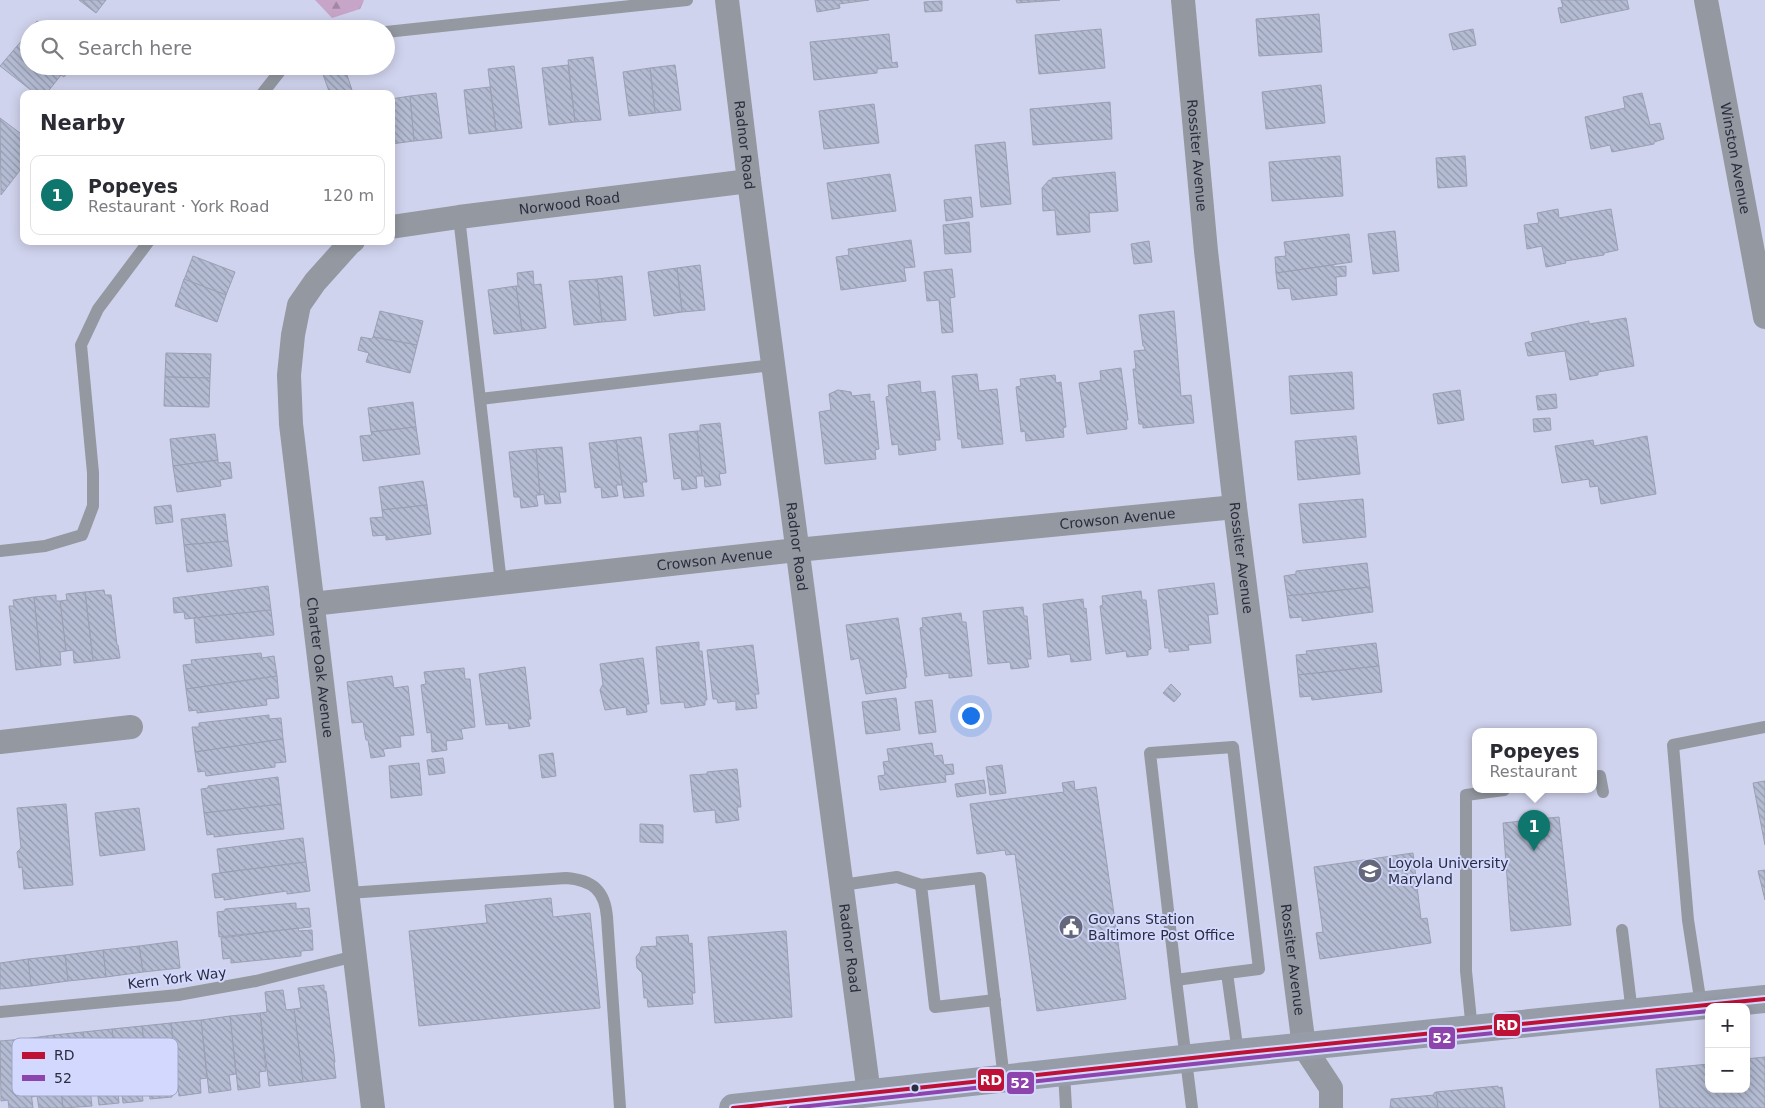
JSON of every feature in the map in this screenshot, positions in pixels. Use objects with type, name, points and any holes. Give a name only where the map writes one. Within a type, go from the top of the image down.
[{"type":"main road","points":[[747,1107],[1238,1053],[1765,999]]},
{"type":"street","name":"Radnor Road","points":[[727,0],[869,1094]]},
{"type":"street","name":"Rossiter Avenue","points":[[1183,0],[1206,251],[1236,507],[1304,1047],[1331,1088],[1331,1108]]},
{"type":"street","name":"Winston Avenue","points":[[1706,0],[1765,317]]},
{"type":"street","name":"Norwood Road","points":[[395,226],[749,181]]},
{"type":"street","name":"Charter Oak Avenue","points":[[348,245],[315,282],[300,305],[293,335],[289,376],[292,424],[312,604],[373,1108]]},
{"type":"street","name":"Crowson Avenue","points":[[312,604],[797,550],[1236,507]]},
{"type":"street","points":[[0,742],[131,727]]},
{"type":"lane","points":[[395,31],[687,0]]},
{"type":"lane","points":[[265,90],[277,75]]},
{"type":"lane","points":[[459,217],[501,583]]},
{"type":"lane","points":[[0,551],[46,546],[82,535],[94,506],[82,345],[98,309],[146,245]]},
{"type":"lane","points":[[480,399],[773,365]]},
{"type":"lane","points":[[1702,1005],[1688,920],[1674,745],[1765,727]]},
{"type":"lane","points":[[1176,980],[1259,969],[1233,747],[1150,753],[1185,1060],[1192,1108]]},
{"type":"lane","points":[[1597,776],[1600,776],[1603,792]]},
{"type":"lane","points":[[1472,1030],[1466,971],[1466,795],[1481,793]]},
{"type":"lane","points":[[842,884],[897,877],[921,885],[980,878],[1004,1079]]},
{"type":"lane","points":[[348,893],[566,878],[587,882],[601,893],[606,911],[620,1108]]},
{"type":"lane","points":[[921,885],[936,1007],[995,1000]]},
{"type":"lane","points":[[1622,930],[1632,1013]]},
{"type":"lane","name":"Kern York Way","points":[[0,1012],[178,995],[256,981],[355,956]]},
{"type":"lane","points":[[1227,973],[1238,1053]]},
{"type":"lane","points":[[1064,1073],[1066,1108]]},
{"type":"green space","points":[[315,0],[364,0],[360,9],[332,18]]},
{"type":"building","points":[[79,0],[106,0],[96,13]]},
{"type":"building","points":[[815,0],[869,0],[839,4],[840,8],[817,12]]},
{"type":"building","points":[[1016,0],[1060,0],[1017,3]]},
{"type":"building","points":[[1561,0],[1627,0],[1629,9],[1561,23],[1558,8],[1563,7]]},
{"type":"building","points":[[942,1],[942,11],[925,12],[924,2]]},
{"type":"building","points":[[1319,14],[1322,52],[1259,56],[1256,19]]},
{"type":"building","points":[[1101,29],[1105,68],[1039,74],[1035,35]]},
{"type":"building","points":[[1473,29],[1476,45],[1453,50],[1449,34]]},
{"type":"building","points":[[889,34],[892,63],[897,62],[898,67],[877,69],[877,73],[814,80],[810,42]]},
{"type":"building","points":[[20,43],[20,75],[61,75],[49,90],[31,90],[0,66]]},
{"type":"building","points":[[593,57],[601,120],[575,122],[568,60]]},
{"type":"building","points":[[568,65],[575,122],[549,125],[542,68]]},
{"type":"building","points":[[675,65],[681,110],[655,113],[650,68]]},
{"type":"building","points":[[514,66],[522,128],[496,131],[488,69]]},
{"type":"building","points":[[650,68],[655,113],[629,116],[623,72]]},
{"type":"building","points":[[323,75],[347,75],[352,90],[329,90]]},
{"type":"building","points":[[1321,85],[1325,123],[1266,129],[1262,92]]},
{"type":"building","points":[[490,87],[496,131],[469,134],[464,90]]},
{"type":"building","points":[[436,93],[442,138],[414,141],[410,96]]},
{"type":"building","points":[[1642,93],[1650,125],[1660,123],[1664,139],[1654,142],[1654,144],[1612,152],[1610,145],[1591,149],[1585,117],[1625,108],[1623,97]]},
{"type":"building","points":[[410,96],[414,141],[395,143],[395,98]]},
{"type":"building","points":[[1110,102],[1112,139],[1033,145],[1030,109]]},
{"type":"building","points":[[874,104],[879,143],[824,149],[819,111]]},
{"type":"building","points":[[0,118],[20,133],[20,170],[1,195]]},
{"type":"building","points":[[1005,142],[1011,204],[981,207],[975,145]]},
{"type":"building","points":[[1340,156],[1343,196],[1272,201],[1269,162]]},
{"type":"building","points":[[1465,156],[1467,186],[1438,188],[1436,158]]},
{"type":"building","points":[[1115,172],[1118,211],[1089,213],[1090,232],[1057,235],[1055,210],[1043,211],[1042,188],[1049,180],[1052,180],[1052,178]]},
{"type":"building","points":[[890,174],[896,211],[832,219],[827,183]]},
{"type":"building","points":[[971,197],[973,217],[946,221],[944,200]]},
{"type":"building","points":[[1558,209],[1559,218],[1611,209],[1618,250],[1604,253],[1604,255],[1565,261],[1566,263],[1546,267],[1542,246],[1527,249],[1524,225],[1539,223],[1537,213]]},
{"type":"building","points":[[969,222],[971,252],[945,254],[943,225]]},
{"type":"building","points":[[1395,231],[1399,271],[1373,274],[1368,234]]},
{"type":"building","points":[[1349,234],[1352,262],[1276,273],[1275,257],[1286,256],[1284,242]]},
{"type":"building","points":[[911,240],[915,267],[904,268],[906,281],[841,290],[836,257],[849,255],[848,249]]},
{"type":"building","points":[[1149,241],[1152,262],[1134,264],[1131,244]]},
{"type":"building","points":[[193,256],[235,272],[226,295],[184,280]]},
{"type":"building","points":[[700,265],[705,310],[682,312],[677,268]]},
{"type":"building","points":[[1333,265],[1334,267],[1346,266],[1346,276],[1336,277],[1337,295],[1292,300],[1290,288],[1278,289],[1276,273]]},
{"type":"building","points":[[677,268],[682,312],[654,316],[648,272]]},
{"type":"building","points":[[952,269],[955,297],[950,298],[953,332],[942,333],[939,300],[927,301],[924,272]]},
{"type":"building","points":[[533,271],[534,285],[541,284],[546,328],[522,331],[516,286],[518,286],[517,273]]},
{"type":"building","points":[[622,276],[626,320],[602,322],[597,279]]},
{"type":"building","points":[[184,279],[226,295],[217,322],[175,306]]},
{"type":"building","points":[[597,279],[602,322],[574,325],[569,281]]},
{"type":"building","points":[[516,286],[522,331],[494,334],[488,290]]},
{"type":"building","points":[[380,311],[423,321],[417,345],[373,337]]},
{"type":"building","points":[[1174,311],[1181,396],[1191,395],[1194,423],[1143,428],[1143,424],[1139,424],[1133,369],[1136,369],[1134,351],[1145,350],[1139,315]]},
{"type":"building","points":[[1626,318],[1634,366],[1598,372],[1598,375],[1570,380],[1565,351],[1528,356],[1525,343],[1533,341],[1531,333],[1589,321],[1589,324]]},
{"type":"building","points":[[361,337],[372,339],[373,337],[417,345],[410,373],[366,362],[369,353],[358,350]]},
{"type":"building","points":[[166,353],[211,354],[210,378],[165,377]]},
{"type":"building","points":[[1121,368],[1128,420],[1126,420],[1127,429],[1087,434],[1079,383],[1101,380],[1100,371]]},
{"type":"building","points":[[1352,372],[1354,409],[1291,414],[1289,376]]},
{"type":"building","points":[[977,374],[979,391],[997,389],[1003,444],[962,448],[961,439],[958,439],[952,376]]},
{"type":"building","points":[[1055,375],[1056,383],[1061,382],[1066,427],[1063,428],[1064,437],[1026,441],[1025,431],[1021,432],[1016,387],[1021,386],[1020,379]]},
{"type":"building","points":[[165,377],[210,378],[209,407],[164,406]]},
{"type":"building","points":[[920,381],[921,393],[935,391],[940,440],[935,440],[936,450],[899,455],[898,444],[892,445],[886,397],[889,396],[888,385]]},
{"type":"building","points":[[838,390],[851,392],[852,396],[870,394],[870,402],[874,401],[879,449],[875,450],[876,459],[825,464],[819,412],[831,410],[829,394]]},
{"type":"building","points":[[1460,390],[1464,420],[1438,424],[1433,394]]},
{"type":"building","points":[[1556,394],[1557,408],[1538,410],[1536,396]]},
{"type":"building","points":[[413,402],[416,427],[371,432],[368,408]]},
{"type":"building","points":[[1550,418],[1551,430],[1534,432],[1533,419]]},
{"type":"building","points":[[720,423],[726,473],[719,474],[721,485],[705,487],[697,431],[700,431],[700,425]]},
{"type":"building","points":[[416,427],[420,454],[363,461],[360,436],[372,435],[371,432]]},
{"type":"building","points":[[697,431],[702,476],[696,476],[697,488],[682,490],[681,478],[674,479],[669,434]]},
{"type":"building","points":[[215,434],[218,460],[173,466],[170,439]]},
{"type":"building","points":[[1356,436],[1360,474],[1298,480],[1295,441]]},
{"type":"building","points":[[1647,436],[1656,494],[1601,504],[1598,486],[1590,487],[1589,479],[1562,483],[1555,446],[1593,440],[1594,446]]},
{"type":"building","points":[[641,437],[647,482],[642,482],[644,496],[624,498],[616,440]]},
{"type":"building","points":[[616,440],[622,485],[616,485],[618,496],[602,498],[601,487],[595,488],[589,443]]},
{"type":"building","points":[[562,447],[566,492],[559,492],[561,503],[545,504],[544,494],[540,495],[536,449]]},
{"type":"building","points":[[536,449],[540,495],[536,495],[538,506],[521,508],[520,497],[514,497],[509,452]]},
{"type":"building","points":[[218,460],[218,463],[230,462],[232,478],[220,480],[221,486],[177,492],[173,466]]},
{"type":"building","points":[[423,481],[427,505],[382,510],[379,487]]},
{"type":"building","points":[[1363,499],[1366,537],[1303,543],[1299,504]]},
{"type":"building","points":[[171,505],[173,522],[156,524],[154,507]]},
{"type":"building","points":[[427,505],[431,534],[386,540],[386,535],[373,536],[370,518],[383,517],[382,510]]},
{"type":"building","points":[[225,514],[228,541],[184,545],[181,519]]},
{"type":"building","points":[[228,541],[232,566],[187,572],[184,545]]},
{"type":"building","points":[[1367,563],[1370,587],[1287,596],[1284,576],[1296,574],[1296,571]]},
{"type":"building","points":[[1214,583],[1218,614],[1208,615],[1211,643],[1188,645],[1189,650],[1169,652],[1169,648],[1165,648],[1158,590]]},
{"type":"building","points":[[268,586],[271,610],[185,619],[184,612],[174,613],[173,598]]},
{"type":"building","points":[[1370,587],[1373,612],[1302,621],[1302,617],[1290,618],[1287,596]]},
{"type":"building","points":[[104,590],[105,595],[111,595],[120,658],[93,661],[85,592]]},
{"type":"building","points":[[1141,591],[1142,600],[1146,600],[1150,636],[1151,649],[1148,650],[1148,655],[1127,657],[1126,651],[1106,654],[1100,606],[1103,605],[1102,596]]},
{"type":"building","points":[[85,592],[93,661],[74,663],[73,650],[66,651],[60,601],[67,600],[66,594]]},
{"type":"building","points":[[56,595],[56,601],[60,601],[66,651],[60,652],[61,665],[41,667],[34,597]]},
{"type":"building","points":[[34,597],[41,667],[16,670],[9,606],[14,606],[13,600]]},
{"type":"building","points":[[1083,599],[1084,609],[1086,608],[1091,660],[1071,662],[1070,654],[1048,657],[1043,604]]},
{"type":"building","points":[[1023,607],[1024,616],[1027,616],[1031,659],[1027,659],[1029,667],[1011,669],[1010,662],[988,664],[983,611]]},
{"type":"building","points":[[271,610],[274,635],[196,643],[194,618]]},
{"type":"building","points":[[961,613],[962,622],[966,622],[972,676],[949,678],[949,673],[925,676],[920,628],[923,627],[922,618]]},
{"type":"building","points":[[898,618],[907,677],[905,678],[906,688],[866,694],[859,658],[851,660],[846,625]]},
{"type":"building","points":[[699,642],[699,651],[702,651],[707,700],[705,700],[705,705],[685,708],[684,702],[661,704],[656,647]]},
{"type":"building","points":[[1376,643],[1379,666],[1298,675],[1296,655],[1307,654],[1306,651]]},
{"type":"building","points":[[753,645],[759,694],[755,694],[757,708],[736,710],[736,701],[718,703],[717,699],[713,699],[707,650]]},
{"type":"building","points":[[261,653],[262,658],[274,656],[277,676],[186,689],[183,665],[192,664],[191,660]]},
{"type":"building","points":[[643,658],[649,704],[646,704],[647,712],[627,715],[626,707],[605,710],[600,690],[603,684],[600,664]]},
{"type":"building","points":[[1379,666],[1382,692],[1312,700],[1311,696],[1300,697],[1298,675]]},
{"type":"building","points":[[525,667],[531,719],[528,719],[530,726],[509,729],[508,723],[486,725],[479,674]]},
{"type":"building","points":[[464,668],[465,679],[470,679],[475,727],[461,729],[463,739],[446,741],[447,750],[432,752],[431,732],[427,733],[421,685],[426,684],[424,672]]},
{"type":"building","points":[[277,676],[279,698],[266,699],[267,705],[197,713],[197,710],[189,711],[186,689]]},
{"type":"building","points":[[392,676],[394,688],[408,686],[414,735],[400,736],[401,747],[383,749],[385,756],[371,758],[363,722],[352,723],[347,682]]},
{"type":"building","points":[[1171,684],[1181,694],[1174,702],[1163,693]]},
{"type":"building","points":[[896,698],[900,730],[866,734],[862,702]]},
{"type":"building","points":[[932,700],[936,732],[919,734],[915,702]]},
{"type":"building","points":[[269,715],[269,719],[281,718],[283,739],[195,752],[192,727],[199,727],[199,723]]},
{"type":"building","points":[[283,739],[286,762],[275,763],[275,767],[206,776],[205,771],[198,772],[195,752]]},
{"type":"building","points":[[932,743],[934,756],[942,755],[944,765],[953,764],[954,774],[945,775],[946,782],[880,790],[878,776],[885,775],[883,762],[889,761],[887,749]]},
{"type":"building","points":[[553,753],[556,776],[542,778],[539,755]]},
{"type":"building","points":[[443,758],[445,773],[429,775],[427,760]]},
{"type":"building","points":[[419,763],[422,795],[391,798],[389,766]]},
{"type":"building","points":[[1002,765],[1006,793],[990,795],[986,767]]},
{"type":"building","points":[[737,769],[741,807],[737,807],[739,820],[716,823],[715,810],[694,812],[690,775]]},
{"type":"building","points":[[278,777],[281,804],[204,813],[201,789],[208,788],[208,786]]},
{"type":"building","points":[[984,780],[986,793],[957,797],[955,784]]},
{"type":"building","name":"Govans Station Baltimore Post Office","points":[[1074,781],[1075,790],[1096,787],[1126,999],[1037,1011],[1015,854],[1006,855],[1005,850],[977,854],[970,804],[1064,792],[1062,783]]},
{"type":"building","points":[[1765,781],[1765,845],[1753,783]]},
{"type":"building","points":[[66,804],[73,885],[24,889],[22,867],[19,868],[17,852],[21,848],[17,808]]},
{"type":"building","points":[[281,804],[284,829],[214,837],[214,834],[207,835],[204,813]]},
{"type":"building","points":[[139,808],[145,850],[100,856],[95,813]]},
{"type":"building","points":[[1559,817],[1571,925],[1511,931],[1503,823]]},
{"type":"building","points":[[640,824],[663,825],[663,843],[640,842]]},
{"type":"building","points":[[303,838],[306,862],[220,873],[217,849]]},
{"type":"building","points":[[1413,853],[1421,919],[1427,918],[1431,943],[1320,959],[1316,933],[1323,932],[1314,867]]},
{"type":"building","points":[[306,862],[310,891],[287,894],[287,891],[224,900],[224,897],[215,898],[212,874]]},
{"type":"building","points":[[1765,870],[1765,900],[1758,871]]},
{"type":"building","points":[[551,898],[553,917],[590,913],[600,1008],[419,1026],[409,931],[487,923],[485,905]]},
{"type":"building","points":[[296,903],[296,909],[309,908],[311,927],[219,937],[217,912],[225,911],[225,909]]},
{"type":"building","points":[[298,928],[299,931],[312,930],[313,950],[301,951],[301,956],[231,963],[231,958],[223,959],[221,938]]},
{"type":"building","points":[[786,931],[792,1017],[715,1023],[708,937]]},
{"type":"building","points":[[688,935],[689,944],[692,943],[695,993],[692,993],[693,1004],[648,1007],[647,998],[644,998],[642,973],[637,968],[636,957],[641,947],[657,946],[656,937]]},
{"type":"building","points":[[177,941],[180,968],[143,972],[139,946]]},
{"type":"building","points":[[139,946],[143,972],[106,977],[103,950]]},
{"type":"building","points":[[103,950],[106,977],[68,981],[65,955]]},
{"type":"building","points":[[65,955],[68,981],[31,986],[28,959]]},
{"type":"building","points":[[28,959],[31,986],[0,989],[0,963]]},
{"type":"building","points":[[324,985],[336,1078],[303,1082],[294,1009],[301,1008],[298,988]]},
{"type":"building","points":[[283,990],[286,1010],[294,1009],[303,1082],[269,1086],[260,1013],[267,1012],[265,992]]},
{"type":"building","points":[[260,1013],[266,1071],[259,1072],[260,1087],[238,1090],[230,1016]]},
{"type":"building","points":[[230,1016],[236,1074],[229,1075],[231,1090],[209,1093],[201,1020]]},
{"type":"building","points":[[201,1020],[207,1078],[200,1079],[201,1093],[179,1096],[178,1038],[173,1038],[171,1023]]},
{"type":"building","points":[[171,1023],[173,1038],[143,1038],[142,1026]]},
{"type":"building","points":[[142,1026],[143,1038],[113,1038],[112,1029]]},
{"type":"building","points":[[112,1029],[113,1038],[84,1038],[83,1032]]},
{"type":"building","points":[[83,1032],[84,1038],[54,1038],[54,1035]]},
{"type":"building","points":[[54,1035],[54,1038],[32,1038]]},
{"type":"building","points":[[12,1040],[12,1096],[31,1096],[33,1108],[9,1108],[8,1100],[1,1101],[0,1041]]},
{"type":"building","points":[[1765,1057],[1765,1108],[1660,1108],[1656,1069],[1705,1064],[1705,1093],[1750,1093],[1750,1059]]},
{"type":"building","points":[[1498,1086],[1498,1088],[1502,1087],[1505,1108],[1438,1108],[1436,1092]]},
{"type":"building","points":[[1436,1092],[1438,1108],[1390,1108],[1391,1099],[1434,1095]]},
{"type":"building","points":[[37,1096],[62,1096],[63,1108],[39,1108]]},
{"type":"building","points":[[62,1096],[91,1096],[92,1106],[63,1108]]},
{"type":"building","points":[[98,1096],[118,1096],[119,1103],[99,1105]]},
{"type":"building","points":[[122,1096],[142,1096],[143,1101],[123,1103]]},
{"type":"building","points":[[150,1096],[172,1096],[172,1097],[150,1099]]},
{"type":"transit line","name":"RD","points":[[733,1108],[1238,1053],[1765,999]]},
{"type":"transit line","name":"52","points":[[791,1108],[1239,1059],[1705,1011]]},
{"type":"place","name":"Popeyes","points":[[1534,851]]},
{"type":"place","name":"Loyola University Maryland","points":[[1370,871]]},
{"type":"place","name":"Govans Station Baltimore Post Office","points":[[1071,927]]}]
